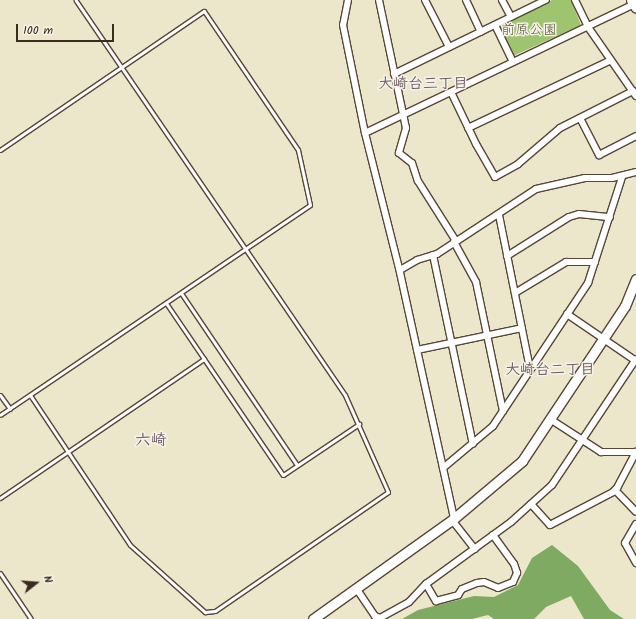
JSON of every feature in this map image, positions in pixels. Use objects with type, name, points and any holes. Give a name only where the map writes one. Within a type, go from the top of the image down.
[{"type":"street","points":[[348,0],[343,25],[365,133],[400,270],[453,520],[475,549]]},
{"type":"street","points":[[379,0],[406,128],[399,153],[412,163],[418,181],[455,242],[476,282],[503,411]]},
{"type":"street","points":[[426,0],[449,47]]},
{"type":"street","points":[[466,0],[481,32]]},
{"type":"street","points":[[502,0],[511,17]]},
{"type":"street","points":[[452,92],[468,128],[495,177],[518,164],[560,128],[634,94],[588,27],[575,0]]},
{"type":"street","points":[[394,74],[542,1]]},
{"type":"street","points":[[365,133],[634,4]]},
{"type":"street","points":[[495,25],[513,62]]},
{"type":"street","points":[[468,128],[611,60]]},
{"type":"street","points":[[580,118],[599,155],[636,136]]},
{"type":"street","points":[[400,270],[433,255],[499,215],[536,190],[585,178],[622,177],[636,172]]},
{"type":"street","points":[[443,468],[486,434],[503,411],[588,283],[622,177]]},
{"type":"street","points":[[507,256],[569,217],[579,214],[610,217]]},
{"type":"street","points":[[499,215],[530,369]]},
{"type":"street","points":[[433,255],[474,444]]},
{"type":"street","points":[[515,293],[566,262],[595,262]]},
{"type":"street","points":[[313,619],[453,520],[522,461],[625,306],[636,279]]},
{"type":"street","points":[[356,588],[373,618],[380,618],[409,602],[426,584],[493,535],[552,485],[636,360],[567,314]]},
{"type":"street","points":[[417,350],[522,328]]},
{"type":"street","points":[[531,504],[550,525],[615,490],[636,452],[601,452],[550,419]]},
{"type":"street","points":[[615,490],[636,512]]},
{"type":"street","points":[[636,524],[625,543],[636,562]]},
{"type":"street","points":[[426,584],[436,600],[458,595],[462,589],[477,583],[484,582],[498,588],[513,582],[517,573],[514,564],[493,535]]},
{"type":"lane","points":[[30,395],[130,545],[206,612],[215,611],[388,492],[345,395],[76,0]]},
{"type":"lane","points":[[0,150],[204,11],[298,150],[310,205],[0,415]]},
{"type":"lane","points":[[181,293],[297,466]]},
{"type":"lane","points":[[166,303],[283,476],[359,424]]},
{"type":"lane","points":[[0,498],[204,359]]},
{"type":"lane","points":[[0,395],[10,409]]},
{"type":"lane","points":[[0,573],[31,619]]},
{"type":"green space","name":"前原公園","points":[[552,0],[571,0],[581,25],[513,56],[499,29],[502,23]]},
{"type":"green space","points":[[552,545],[578,566],[610,610],[624,619],[584,619],[571,596],[546,607],[534,619],[494,619],[488,615],[472,619],[402,619],[418,610],[474,596],[494,597],[518,585],[532,558]]},
{"type":"district","name":"大崎台三丁目","points":[[423,85]]},
{"type":"district","name":"大崎台二丁目","points":[[550,371]]},
{"type":"district","name":"六崎","points":[[151,441]]}]
